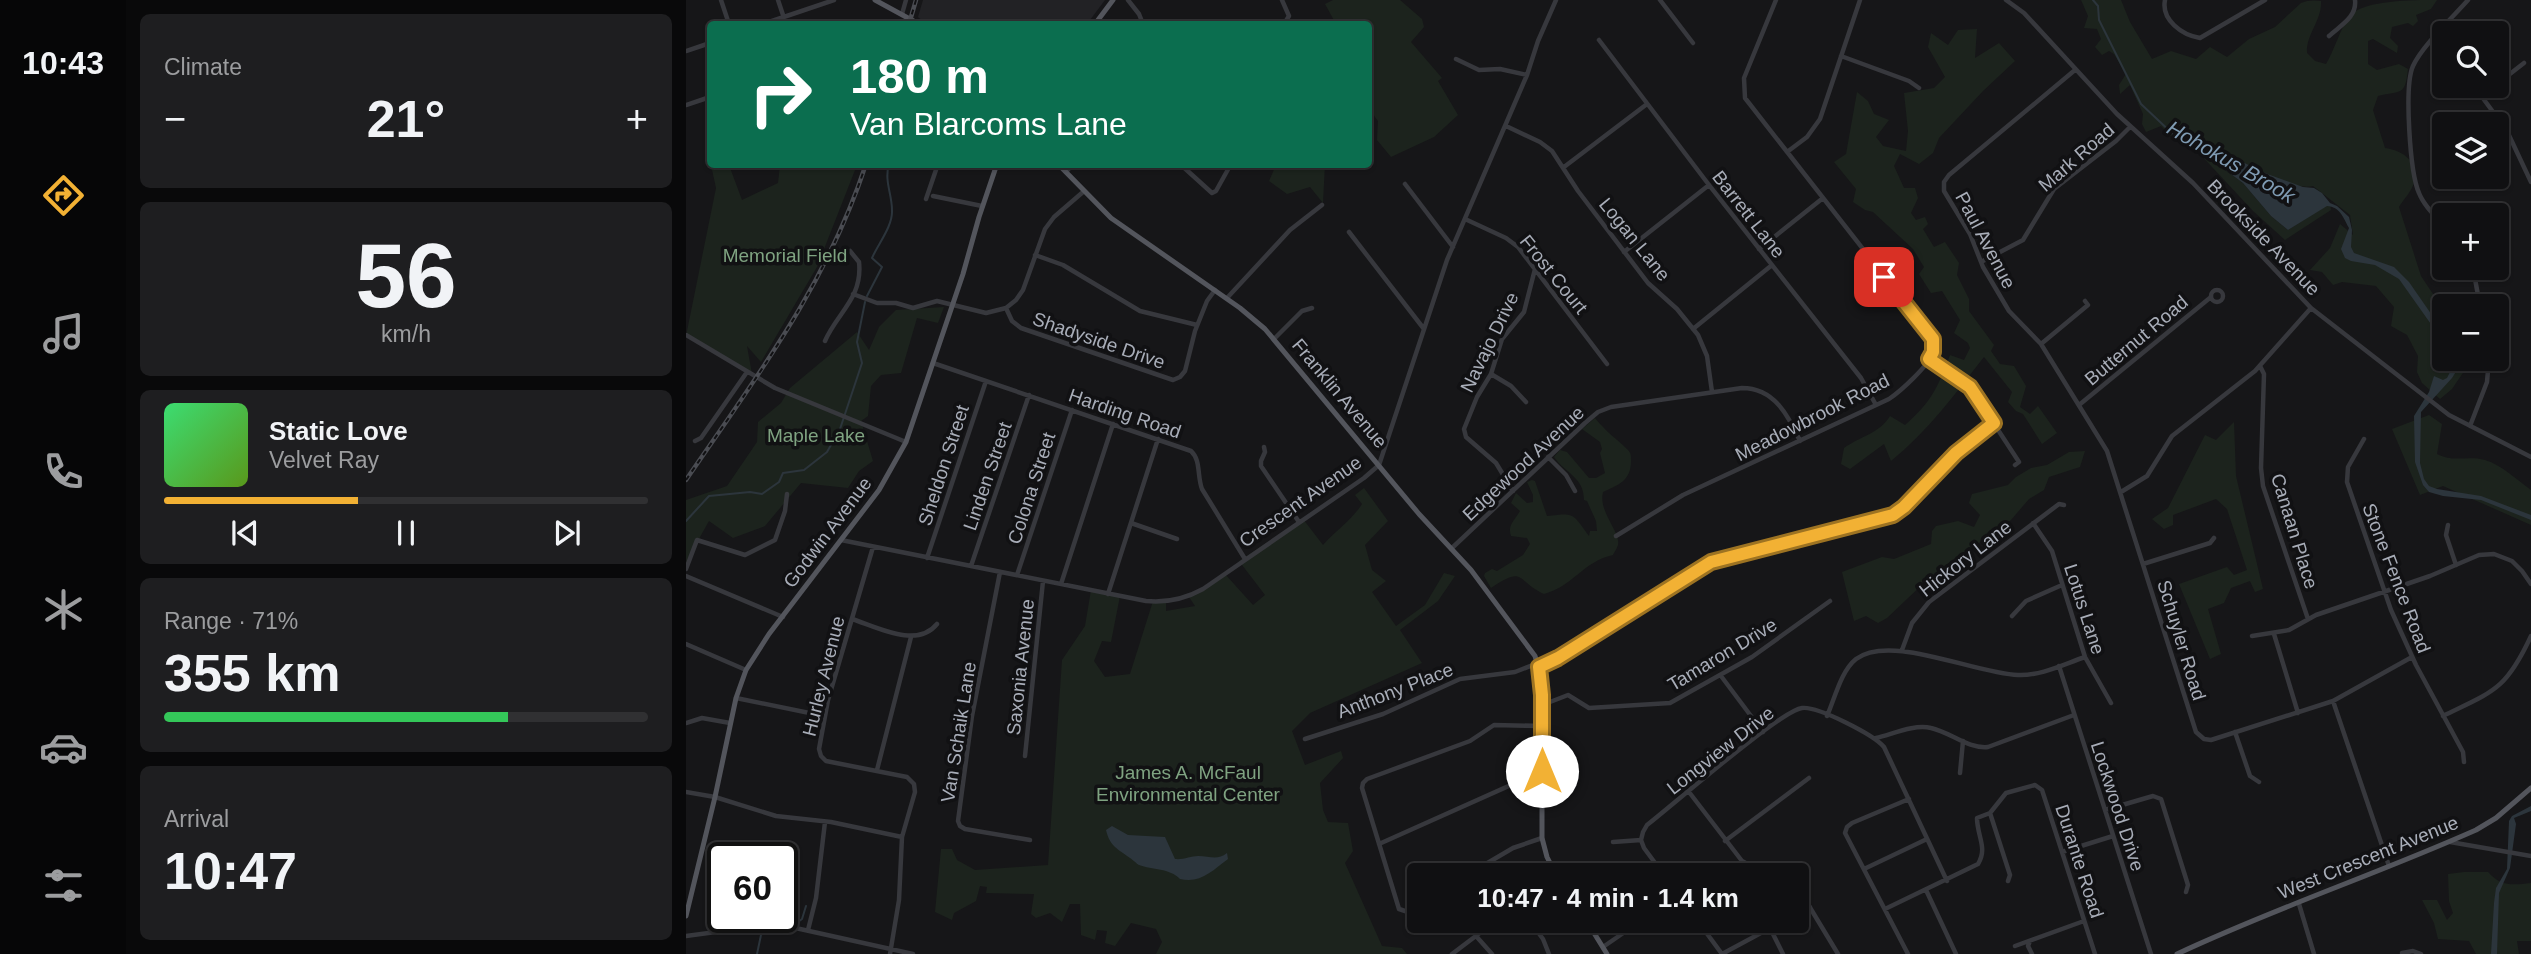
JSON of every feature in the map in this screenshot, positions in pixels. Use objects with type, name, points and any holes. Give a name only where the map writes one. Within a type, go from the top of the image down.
[{"type":"main road","points":[[875,0],[914,21]]},
{"type":"main road","points":[[1097,21],[1113,0]]},
{"type":"main road","name":"Godwin Avenue","points":[[686,916],[736,698],[746,670],[760,647],[887,480],[906,442],[996,168]]},
{"type":"main road","name":"Franklin Avenue","points":[[1061,168],[1121,226],[1215,290],[1256,321],[1274,339],[1471,570],[1526,643],[1539,665],[1542,691],[1542,838],[1550,863]]},
{"type":"main road","name":"West Crescent Avenue","points":[[2177,954],[2207,939],[2449,842],[2486,824],[2531,788]]},
{"type":"main road","points":[[1594,933],[1607,954]]},
{"type":"street","points":[[721,0],[728,21]]},
{"type":"street","points":[[778,0],[785,21]]},
{"type":"street","points":[[772,21],[834,0]]},
{"type":"street","points":[[902,14],[906,0]]},
{"type":"street","points":[[1128,0],[1142,21]]},
{"type":"street","points":[[1282,0],[1289,16],[1286,21]]},
{"type":"street","name":"Crescent Avenue","points":[[841,540],[1155,602],[1182,598],[1205,588],[1364,478],[1379,465],[1441,275],[1506,126],[1556,0]]},
{"type":"street","points":[[1660,0],[1693,43]]},
{"type":"street","points":[[1776,0],[1744,78],[1743,88],[1748,103],[1931,336],[1934,348],[1929,359],[1970,387],[2019,463],[2015,465]]},
{"type":"street","points":[[1787,152],[1807,137],[1816,126],[1860,0]]},
{"type":"street","name":"Brookside Avenue","points":[[2006,0],[2024,13],[2130,127],[2193,184],[2311,308],[2449,415],[2531,457]]},
{"type":"street","points":[[2165,0],[2164,11],[2168,20],[2193,37],[2200,38],[2265,0]]},
{"type":"street","points":[[2329,36],[2352,16],[2356,8],[2355,0]]},
{"type":"street","points":[[2450,21],[2468,0]]},
{"type":"street","name":"Barrett Lane","points":[[1599,40],[1861,378],[1875,405]]},
{"type":"street","points":[[2432,41],[2412,68],[2407,105],[2418,190],[2432,209]]},
{"type":"street","points":[[686,51],[707,44]]},
{"type":"street","points":[[1841,56],[1909,81],[1919,88]]},
{"type":"street","points":[[1456,59],[1479,70],[1500,69],[1527,75]]},
{"type":"street","points":[[2509,75],[2524,63]]},
{"type":"street","name":"Paul Avenue","points":[[2040,344],[2009,311],[1981,262],[1970,234],[1945,195],[1944,186],[1946,178],[2075,70]]},
{"type":"street","points":[[686,105],[707,98]]},
{"type":"street","points":[[2482,98],[2512,139],[2522,167],[2531,182]]},
{"type":"street","points":[[1564,167],[1647,104]]},
{"type":"street","name":"Logan Lane","points":[[1506,126],[1540,142],[1552,151],[1578,191],[1648,283],[1677,309],[1693,329],[1705,348],[1712,392]]},
{"type":"street","name":"Mark Road","points":[[1981,262],[2023,240],[2054,189],[2130,127]]},
{"type":"street","points":[[926,199],[937,168]]},
{"type":"street","points":[[1065,173],[1069,168]]},
{"type":"street","points":[[1184,168],[1212,193],[1216,191],[1229,168]]},
{"type":"street","points":[[1405,184],[1453,247]]},
{"type":"street","points":[[1625,251],[1709,185]]},
{"type":"street","points":[[853,295],[877,303],[896,303],[913,308],[937,301],[986,313],[1006,308],[1023,290],[1045,229],[1054,217],[1083,192]]},
{"type":"street","points":[[933,196],[982,206]]},
{"type":"street","points":[[1759,249],[1822,198]]},
{"type":"street","points":[[1227,299],[1290,230],[1322,205]]},
{"type":"street","name":"Frost Court","points":[[1465,219],[1512,242],[1608,364]]},
{"type":"street","points":[[1349,232],[1424,329]]},
{"type":"street","points":[[825,341],[853,295],[860,266],[858,258],[850,251]]},
{"type":"street","points":[[1035,255],[1063,265],[1140,311],[1197,325]]},
{"type":"street","points":[[1693,329],[1772,265]]},
{"type":"street","name":"Navajo Drive","points":[[1513,491],[1496,463],[1466,437],[1464,432],[1491,374],[1503,339],[1524,312],[1535,269]]},
{"type":"street","name":"Shadyside Drive","points":[[1006,308],[1013,321],[1021,328],[1169,380],[1180,377],[1185,371],[1197,325],[1215,290]]},
{"type":"street","name":"Butternut Road","points":[[2079,405],[2211,297]]},
{"type":"street","points":[[2040,344],[2088,305],[2085,301]]},
{"type":"street","points":[[1274,339],[1302,311],[1312,308]]},
{"type":"street","points":[[2121,492],[2147,476],[2172,436],[2260,366],[2311,308]]},
{"type":"street","points":[[686,335],[775,388],[906,442]]},
{"type":"street","name":"Schuyler Road","points":[[2040,344],[2107,451],[2200,738],[2207,740],[2333,701],[2412,657]]},
{"type":"street","name":"Meadowbrook Road","points":[[1616,536],[1669,502],[1896,395],[1929,359]]},
{"type":"street","name":"Harding Road","points":[[933,363],[1195,453],[1202,489],[1245,559]]},
{"type":"street","name":"Canaan Place","points":[[2260,366],[2264,374],[2261,468],[2263,486],[2308,619]]},
{"type":"street","points":[[2470,426],[2487,382],[2488,371]]},
{"type":"street","points":[[695,441],[701,438],[747,372]]},
{"type":"street","points":[[1491,374],[1511,386],[1526,402]]},
{"type":"street","name":"Sheldon Street","points":[[927,558],[986,381]]},
{"type":"street","name":"Edgewood Avenue","points":[[1452,548],[1592,416],[1604,409],[1748,388],[1767,394],[1783,411],[1800,441]]},
{"type":"street","name":"Linden Street","points":[[971,566],[1029,396]]},
{"type":"street","name":"Colona Street","points":[[1017,575],[1072,410]]},
{"type":"street","name":"Anthony Place","points":[[1305,739],[1383,714],[1460,679],[1516,672],[1558,658],[1711,562],[1893,515],[1956,453],[1994,423]]},
{"type":"street","points":[[1061,584],[1113,424]]},
{"type":"street","points":[[1108,594],[1158,439]]},
{"type":"street","name":"Stone Fence Road","points":[[2364,439],[2347,467],[2346,477],[2383,592],[2412,657],[2463,752],[2464,762]]},
{"type":"street","points":[[1264,447],[1261,466],[1299,522]]},
{"type":"street","points":[[1548,457],[1566,475],[1575,491]]},
{"type":"street","points":[[686,569],[697,540],[745,555],[775,540],[785,511],[787,494]]},
{"type":"street","name":"Hickory Lane","points":[[1902,650],[1912,623],[1929,602],[2059,504],[2064,505]]},
{"type":"street","points":[[1131,523],[1177,539]]},
{"type":"street","name":"Lotus Lane","points":[[2033,523],[2049,545],[2085,657],[2111,702]]},
{"type":"street","points":[[2448,525],[2445,535],[2456,565]]},
{"type":"street","points":[[2143,564],[2210,543],[2214,538]]},
{"type":"street","name":"Hurley Avenue","points":[[873,547],[824,716],[819,749],[824,759],[830,762],[907,777],[914,784],[915,792],[902,837],[899,900],[891,952]]},
{"type":"street","points":[[2252,636],[2274,634],[2298,626],[2308,619],[2480,555],[2500,556],[2518,566],[2531,584]]},
{"type":"street","name":"Van Schaik Lane","points":[[1000,572],[972,716],[958,821],[960,827],[965,829],[1030,840]]},
{"type":"street","points":[[686,576],[783,617]]},
{"type":"street","name":"Saxonia Avenue","points":[[1026,756],[1043,581]]},
{"type":"street","points":[[2012,616],[2026,601],[2062,585]]},
{"type":"street","name":"Tamaron Drive","points":[[1542,701],[1550,702],[1568,695],[1588,708],[1676,701],[1752,657],[1830,601]]},
{"type":"street","points":[[852,619],[911,637],[927,634],[937,624]]},
{"type":"street","points":[[2274,634],[2298,713]]},
{"type":"street","points":[[2443,716],[2504,683],[2518,664],[2531,636]]},
{"type":"street","points":[[877,770],[911,637]]},
{"type":"street","points":[[686,644],[746,670]]},
{"type":"street","points":[[1827,716],[1845,673],[1852,663],[1869,652],[1902,650],[2015,675],[2031,674],[2085,657]]},
{"type":"street","name":"Lockwood Drive","points":[[2059,666],[2151,954]]},
{"type":"street","points":[[1721,676],[1763,732]]},
{"type":"street","points":[[736,698],[824,716]]},
{"type":"street","points":[[2333,701],[2389,866]]},
{"type":"street","name":"Longview Drive","points":[[1642,840],[1647,825],[1763,732],[1802,708],[1812,709],[1875,738]]},
{"type":"street","points":[[1885,909],[1947,881],[1887,752],[1875,738],[1916,727],[1928,727],[1979,747],[1989,747],[2074,715]]},
{"type":"street","points":[[686,723],[702,718],[730,723]]},
{"type":"street","points":[[1407,912],[1399,909],[1362,788],[1363,783],[1367,779],[1470,741],[1494,725],[1542,726]]},
{"type":"street","points":[[2235,732],[2250,776],[2259,782]]},
{"type":"street","points":[[1960,773],[1963,741]]},
{"type":"street","points":[[1380,844],[1542,771]]},
{"type":"street","points":[[1725,841],[1809,778]]},
{"type":"street","name":"Durante Road","points":[[1947,881],[1978,864],[1984,854],[1977,818],[1990,813],[2006,793],[2038,786],[2042,790],[2095,954]]},
{"type":"street","points":[[686,792],[715,797],[776,816],[825,822],[902,837]]},
{"type":"street","points":[[1689,792],[1737,857],[1746,863]]},
{"type":"street","points":[[2105,810],[2153,796],[2159,797],[2188,885],[2186,892]]},
{"type":"street","points":[[1908,954],[1846,836],[1847,827],[1852,822],[1909,799]]},
{"type":"street","points":[[1990,813],[2010,875],[2008,881]]},
{"type":"street","points":[[808,930],[816,898],[825,822]]},
{"type":"street","points":[[2062,852],[2113,836]]},
{"type":"street","points":[[1487,863],[1513,848],[1542,838]]},
{"type":"street","points":[[1864,869],[1927,839]]},
{"type":"street","points":[[1613,842],[1642,840],[1644,848],[1655,863]]},
{"type":"street","points":[[2449,842],[2531,856]]},
{"type":"street","points":[[1926,890],[1956,954]]},
{"type":"street","points":[[2299,904],[2314,954]]},
{"type":"street","points":[[1810,907],[1838,954]]},
{"type":"street","points":[[2015,946],[2084,921]]},
{"type":"street","points":[[686,936],[768,925],[808,930],[891,952],[913,954]]},
{"type":"street","points":[[1452,954],[1480,933]]},
{"type":"street","points":[[1537,933],[1549,954]]},
{"type":"street","points":[[1603,947],[1623,933]]},
{"type":"street","points":[[1707,933],[1722,954],[1762,933]]},
{"type":"street","points":[[1772,933],[1783,954]]},
{"type":"street","points":[[1476,936],[1492,954]]},
{"type":"street","points":[[2030,940],[2028,946],[2032,954]]},
{"type":"street","points":[[2402,953],[2413,951],[2421,954]]},
{"type":"shaded area","points":[[923,0],[1105,0],[1089,21],[923,21],[918,17]]},
{"type":"green space","points":[[1333,0],[1400,0],[1422,19],[1424,27],[1411,42],[1442,78],[1438,81],[1458,115],[1434,137],[1391,157],[1377,140],[1378,121],[1372,113],[1372,21],[1334,21],[1325,4]]},
{"type":"green space","points":[[2081,0],[2121,0],[2130,22],[2152,59],[2171,51],[2196,59],[2210,47],[2227,57],[2249,39],[2275,27],[2301,3],[2321,1],[2307,53],[2315,61],[2326,64],[2346,21],[2358,10],[2390,2],[2437,0],[2431,9],[2416,15],[2418,21],[2413,26],[2408,23],[2392,27],[2390,38],[2398,46],[2397,53],[2373,39],[2368,41],[2368,64],[2377,70],[2399,64],[2408,69],[2403,88],[2378,96],[2373,110],[2385,148],[2404,155],[2414,168],[2413,185],[2399,207],[2421,276],[2433,294],[2432,371],[2464,371],[2452,389],[2440,399],[2422,383],[2417,372],[2418,356],[2407,335],[2391,326],[2394,307],[2376,286],[2342,282],[2333,285],[2322,272],[2310,270],[2330,248],[2340,224],[2353,235],[2350,215],[2313,186],[2293,185],[2228,154],[2221,152],[2215,155],[2224,169],[2243,183],[2271,216],[2288,230],[2330,203],[2331,210],[2285,240],[2253,211],[2199,153],[2173,138],[2161,126],[2146,132],[2142,124],[2143,114],[2130,85],[2120,94],[2119,85],[2126,74],[2114,54],[2109,51],[2102,55],[2095,47],[2101,39],[2097,29],[2084,28],[2088,16]]},
{"type":"green space","points":[[1977,29],[1975,58],[1999,43],[2015,61],[1939,138],[1933,153],[1919,164],[1900,154],[1894,166],[1904,188],[1915,188],[1918,198],[1911,213],[1916,220],[1925,217],[1928,224],[1923,229],[1934,247],[1945,242],[1959,263],[1957,275],[1969,299],[1969,311],[1994,345],[1991,351],[2000,364],[2014,366],[2026,386],[2020,407],[2030,414],[2038,406],[2057,433],[2042,444],[2023,414],[2008,402],[2012,392],[1984,357],[1929,425],[1891,461],[1884,444],[1850,469],[1841,464],[1844,448],[1876,430],[1890,416],[1905,425],[1933,394],[1950,355],[1964,360],[1970,348],[1968,343],[1954,333],[1960,320],[1942,291],[1931,293],[1919,274],[1924,267],[1913,249],[1873,212],[1853,202],[1856,189],[1834,162],[1846,154],[1857,92],[1868,101],[1874,114],[1889,120],[1876,137],[1883,146],[1906,151],[1908,131],[1904,93],[1934,88],[1945,77],[1928,47],[1931,33],[1948,45],[1958,30]]},
{"type":"green space","name":"Memorial Field","points":[[712,168],[730,168],[742,200],[778,183],[780,168],[856,168],[817,267],[761,362],[747,346],[752,374],[686,336],[716,188]]},
{"type":"green space","points":[[1275,168],[1325,168],[1323,203],[1310,187],[1287,194],[1269,181]]},
{"type":"green space","name":"Maple Lake","points":[[944,307],[938,323],[917,318],[901,373],[881,375],[871,386],[868,416],[861,421],[873,461],[859,471],[848,488],[801,483],[765,526],[733,538],[709,521],[686,562],[686,500],[727,486],[757,442],[758,422],[781,403],[790,388],[857,332],[869,350],[879,327],[896,310]]},
{"type":"green space","points":[[2429,415],[2442,424],[2437,454],[2449,458],[2491,462],[2531,490],[2531,525],[2443,486],[2420,495],[2392,429]]},
{"type":"green space","points":[[1595,418],[1631,456],[1626,478],[1603,492],[1606,514],[1618,540],[1613,555],[1593,563],[1563,586],[1544,594],[1516,576],[1491,588],[1485,573],[1492,569],[1497,571],[1523,555],[1530,544],[1527,538],[1511,536],[1510,532],[1520,511],[1511,503],[1516,493],[1527,503],[1533,502],[1527,482],[1535,481],[1547,516],[1572,516],[1589,536],[1590,531],[1597,531],[1596,521],[1587,501],[1584,500],[1581,486],[1554,457],[1560,450],[1567,452],[1589,478],[1605,473],[1600,442],[1582,429]]},
{"type":"green space","points":[[2234,422],[2236,476],[2263,589],[2255,592],[2250,581],[2231,588],[2224,603],[2208,609],[2221,654],[2210,659],[2179,584],[2227,567],[2234,575],[2247,570],[2227,509],[2216,499],[2173,515],[2173,525],[2164,529],[2152,519],[2168,508],[2205,435],[2216,440]]},
{"type":"green space","points":[[2085,451],[2080,467],[2049,477],[2044,490],[2029,499],[2011,520],[1927,580],[1887,618],[1878,623],[1866,616],[1854,621],[1842,572],[1882,557],[1894,559],[1931,544],[1932,531],[1936,526],[1958,521],[1974,527],[1980,515],[1969,503],[1972,494],[2008,485],[2031,468],[2047,465],[2069,452]]},
{"type":"green space","name":"James A. McFaul Environmental Center","points":[[1364,488],[1388,521],[1365,545],[1372,570],[1386,581],[1372,592],[1396,626],[1425,605],[1444,573],[1455,576],[1438,601],[1400,630],[1422,663],[1310,713],[1292,731],[1305,765],[1341,751],[1343,758],[1320,783],[1323,810],[1328,822],[1348,823],[1353,851],[1345,863],[1382,946],[1402,948],[1407,954],[1156,954],[1162,942],[1156,929],[1131,923],[1115,946],[1105,943],[1107,931],[1097,930],[1095,940],[1081,935],[1080,904],[1070,904],[1062,922],[1050,913],[1036,918],[1031,914],[1034,894],[986,893],[987,887],[980,886],[976,901],[954,913],[952,920],[935,912],[941,849],[952,849],[957,860],[975,870],[1048,865],[1062,660],[1085,626],[1091,590],[1120,596],[1111,642],[1102,641],[1094,661],[1105,677],[1130,674],[1153,601],[1166,602],[1166,611],[1195,606],[1189,597],[1225,574],[1253,605],[1265,595],[1239,561],[1303,519],[1323,545],[1362,504],[1355,495]]},
{"type":"green space","points":[[2488,872],[2508,884],[2531,883],[2531,941],[2517,941],[2519,954],[2476,954],[2469,941],[2438,939],[2434,923],[2422,900],[2437,900],[2447,920],[2453,913],[2449,901],[2448,874]]},
{"type":"water","points":[[2221,152],[2270,175],[2303,187],[2314,188],[2322,193],[2330,203],[2349,217],[2352,230],[2351,247],[2354,253],[2394,267],[2409,282],[2432,315],[2432,326],[2399,279],[2375,265],[2345,258],[2341,249],[2349,228],[2338,210],[2327,206],[2288,230],[2271,216],[2243,183],[2224,169],[2214,155]]},
{"type":"water","points":[[2450,371],[2456,371],[2421,412],[2420,463],[2424,479],[2429,486],[2481,496],[2531,515],[2531,520],[2481,500],[2429,492],[2423,485],[2415,462],[2414,416],[2429,392],[2434,376],[2443,380]]},
{"type":"water","points":[[2531,806],[2531,811],[2514,818],[2516,824],[2510,868],[2499,893],[2497,954],[2491,954],[2496,888],[2507,869],[2509,821],[2512,816]]},
{"type":"water","points":[[1112,826],[1128,835],[1165,837],[1175,859],[1217,857],[1227,853],[1228,859],[1200,878],[1180,879],[1166,871],[1139,865],[1118,850],[1106,830]]},
{"type":"waterway","name":"Hohokus Brook","points":[[2093,0],[2098,6],[2099,20],[2141,104],[2175,136],[2214,155]]},
{"type":"waterway","points":[[867,296],[882,267],[872,258],[892,216],[888,168]]},
{"type":"waterway","points":[[686,521],[709,496],[750,492],[762,494],[779,482],[783,473],[804,470],[827,452],[840,429],[862,363],[857,342],[865,302]]},
{"type":"waterway","points":[[798,922],[802,919],[806,906]]},
{"type":"waterway","points":[[757,954],[763,933]]},
{"type":"railway","points":[[910,21],[916,0]]},
{"type":"railway","points":[[686,480],[788,329],[831,250],[865,168]]},
{"type":"route","points":[[1542,771],[1542,695],[1539,667],[1558,658],[1711,562],[1893,515],[1956,453],[1994,423],[1970,387],[1929,359],[1933,352],[1933,339],[1884,277]]}]
